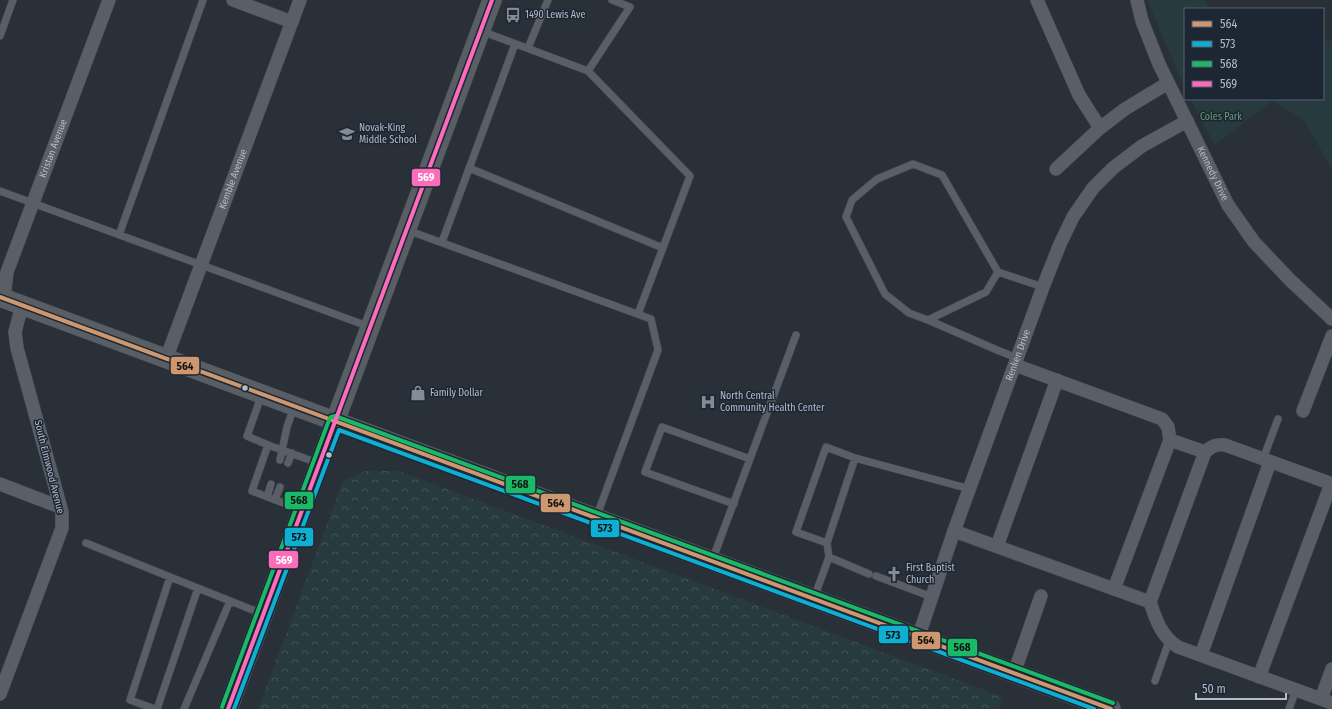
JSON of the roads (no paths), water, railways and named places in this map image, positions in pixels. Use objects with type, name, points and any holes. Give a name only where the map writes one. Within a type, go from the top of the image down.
[{"type":"street","name":"Kristan Avenue","points":[[2,297],[7,272],[109,0]]},
{"type":"street","points":[[233,0],[292,22]]},
{"type":"street","name":"Kemble Avenue","points":[[166,358],[300,0]]},
{"type":"street","points":[[228,709],[492,0]]},
{"type":"street","points":[[1037,0],[1080,95],[1100,128]]},
{"type":"street","name":"Kennedy Drive","points":[[1137,0],[1142,21],[1168,83],[1228,205],[1254,242],[1290,280],[1332,319]]},
{"type":"street","points":[[1056,169],[1100,128],[1125,109],[1168,83]]},
{"type":"street","name":"Renken Drive","points":[[918,638],[954,531],[1043,287],[1060,244],[1073,217],[1093,188],[1113,168],[1142,146],[1187,121]]},
{"type":"street","points":[[2,297],[335,422],[1111,709]]},
{"type":"street","name":"South Elmwood Avenue","points":[[0,694],[3,679],[62,528],[62,512],[17,348],[15,332],[22,305]]},
{"type":"street","points":[[1303,411],[1332,336]]},
{"type":"street","points":[[1016,361],[1057,380],[1162,419],[1168,427],[1170,440],[1114,589]]},
{"type":"street","points":[[997,546],[1057,380]]},
{"type":"street","points":[[1170,440],[1205,452]]},
{"type":"street","points":[[1259,677],[1331,484],[1225,445],[1217,444],[1205,452],[1150,602],[1161,630],[1169,642],[1178,647],[1202,655],[1259,677],[1326,701],[1332,669]]},
{"type":"street","points":[[1202,655],[1267,460]]},
{"type":"street","points":[[0,484],[60,507]]},
{"type":"street","points":[[954,531],[1150,602]]},
{"type":"street","points":[[1014,673],[1041,596]]},
{"type":"lane","points":[[0,36],[13,0]]},
{"type":"lane","points":[[119,235],[203,0]]},
{"type":"lane","points":[[528,48],[548,0]]},
{"type":"lane","points":[[588,71],[630,7],[612,0]]},
{"type":"lane","points":[[481,31],[588,71],[690,176],[638,314]]},
{"type":"lane","points":[[442,242],[515,44]]},
{"type":"lane","points":[[1016,361],[997,350],[909,313],[885,294],[846,217],[852,200],[877,179],[913,164],[942,175],[998,272],[1043,287]]},
{"type":"lane","points":[[469,168],[663,248]]},
{"type":"lane","points":[[0,191],[370,328]]},
{"type":"lane","points":[[407,230],[651,319],[658,350],[596,518]]},
{"type":"lane","points":[[928,320],[986,292],[998,272]]},
{"type":"lane","points":[[712,561],[796,335]]},
{"type":"lane","points":[[262,394],[247,436],[320,463]]},
{"type":"lane","points":[[280,460],[287,427],[294,406]]},
{"type":"lane","points":[[1267,460],[1278,419]]},
{"type":"lane","points":[[734,504],[645,472],[662,427],[750,459]]},
{"type":"lane","points":[[268,445],[252,491],[302,510]]},
{"type":"lane","points":[[827,544],[796,532],[826,447],[855,458],[970,489]]},
{"type":"lane","points":[[288,463],[292,453]]},
{"type":"lane","points":[[813,599],[830,557],[827,544],[855,458]]},
{"type":"lane","points":[[267,497],[271,484]]},
{"type":"lane","points":[[275,500],[280,487]]},
{"type":"lane","points":[[86,543],[264,614]]},
{"type":"lane","points":[[830,557],[868,574]]},
{"type":"lane","points":[[876,576],[932,597]]},
{"type":"lane","points":[[170,577],[130,700],[156,709],[198,588]]},
{"type":"lane","points":[[184,709],[230,601]]},
{"type":"lane","points":[[1155,681],[1169,642]]},
{"type":"lane","points":[[1289,709],[1296,690]]},
{"type":"place","name":"1490 Lewis Ave","points":[[513,15]]},
{"type":"place","name":"Novak-King Middle School","points":[[347,134]]},
{"type":"place","name":"Family Dollar","points":[[418,393]]},
{"type":"place","name":"North Central Community Health Center","points":[[708,402]]},
{"type":"place","name":"First Baptist Church","points":[[894,574]]},
{"type":"park label","name":"Coles Park","points":[[1221,117]]}]
